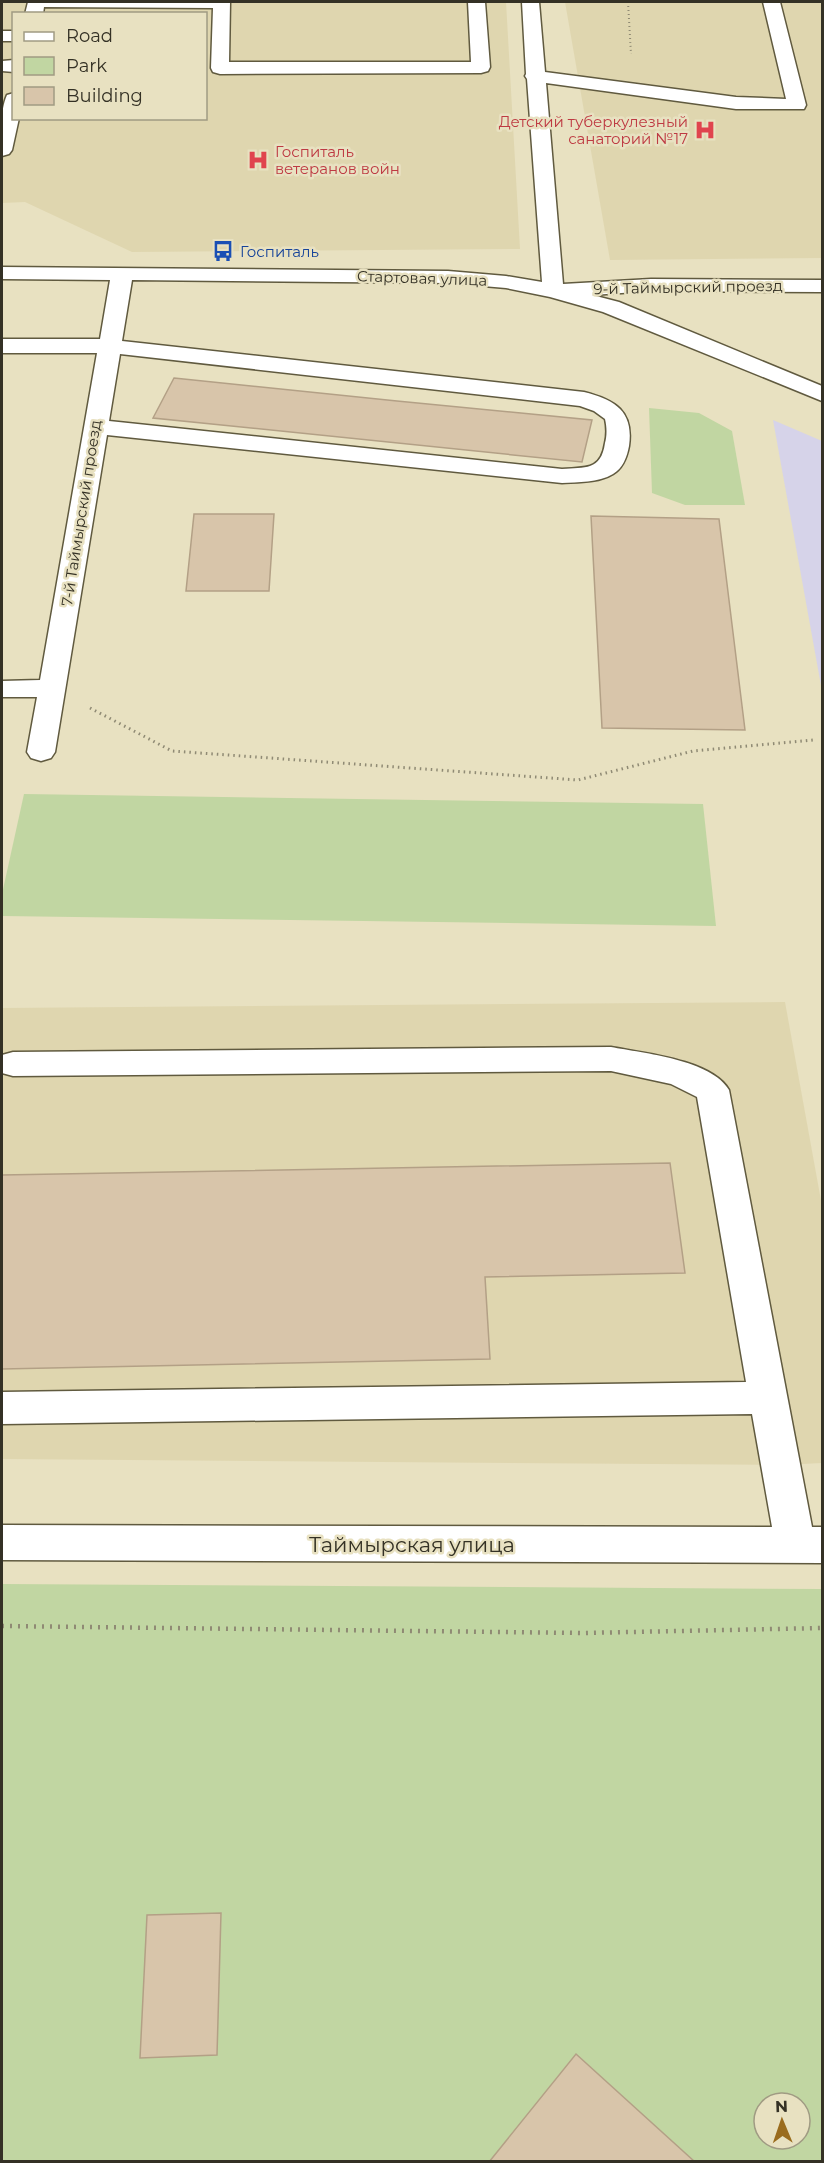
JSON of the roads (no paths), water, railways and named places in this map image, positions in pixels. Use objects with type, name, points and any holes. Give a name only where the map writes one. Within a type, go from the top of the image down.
[{"type":"street","points":[[34,12],[36,2],[222,2],[220,68],[481,67],[477,2]]},
{"type":"street","points":[[530,2],[534,76],[553,291]]},
{"type":"street","points":[[534,76],[736,103],[805,105],[772,2]]},
{"type":"street","points":[[2,150],[12,108]]},
{"type":"street","name":"Стартовая улица","points":[[2,273],[448,277],[506,282],[553,291],[611,308],[822,394]]},
{"type":"street","name":"7-й Таймырский проезд","points":[[41,752],[122,274]]},
{"type":"street","name":"9-й Таймырский проезд","points":[[553,291],[651,285],[822,286]]},
{"type":"street","points":[[2,346],[108,346],[584,399],[604,406],[616,416],[621,428],[615,459],[604,469],[588,475],[562,476],[95,427]]},
{"type":"street","points":[[2,689],[52,688]]},
{"type":"street","points":[[13,1064],[611,1059],[679,1073],[712,1090],[767,1398],[783,1465],[809,1545]]},
{"type":"street","points":[[2,1408],[767,1398]]},
{"type":"street","name":"Таймырская улица","points":[[2,1543],[809,1545]]},
{"type":"place","name":"Детский туберкулезный санаторий №17","points":[[705,130]]},
{"type":"place","name":"Госпиталь ветеранов войн","points":[[258,160]]},
{"type":"place","name":"Госпиталь","points":[[223,251]]}]
